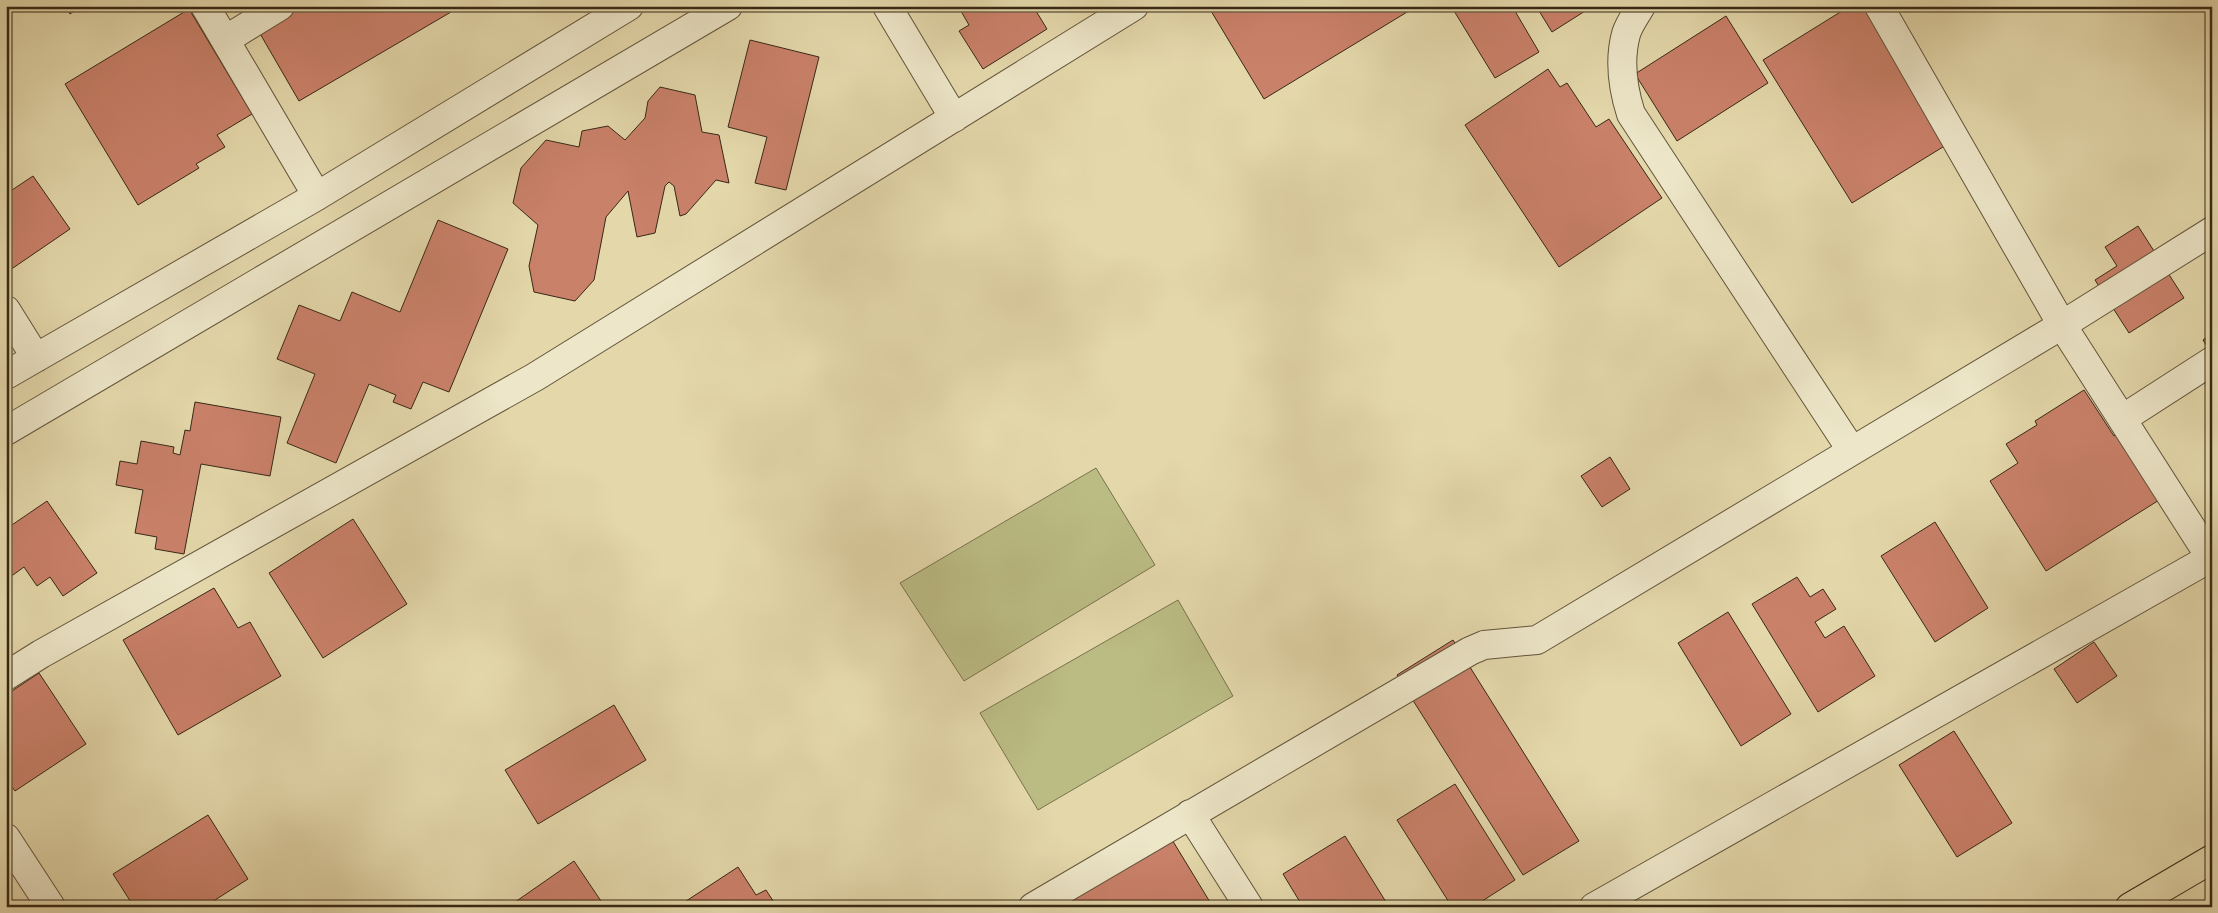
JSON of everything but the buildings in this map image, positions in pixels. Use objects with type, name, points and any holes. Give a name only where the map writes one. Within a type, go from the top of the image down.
[{"type":"main road","points":[[2130,907],[2212,859]]},
{"type":"street","points":[[205,6],[317,196]]},
{"type":"street","points":[[225,40],[280,6]]},
{"type":"street","points":[[6,375],[317,196],[629,6]]},
{"type":"street","points":[[6,431],[728,6]]},
{"type":"street","points":[[887,6],[954,118]]},
{"type":"street","points":[[6,676],[58,644],[535,377],[1134,6]]},
{"type":"street","points":[[1640,6],[1626,33],[1623,57],[1625,96],[1631,114],[1852,451]]},
{"type":"street","points":[[1594,907],[2211,558],[2062,325],[1879,6]]},
{"type":"street","points":[[1033,907],[1470,651],[1484,644],[1537,640],[2062,325],[2212,230]]},
{"type":"street","points":[[6,310],[36,358]]},
{"type":"street","points":[[2122,419],[2212,361]]},
{"type":"street","points":[[1190,814],[1249,907]]},
{"type":"street","points":[[6,838],[51,907]]},
{"type":"green space","points":[[1096,468],[1155,565],[964,681],[900,583]]},
{"type":"green space","points":[[1178,600],[1233,696],[1038,810],[980,713]]}]
